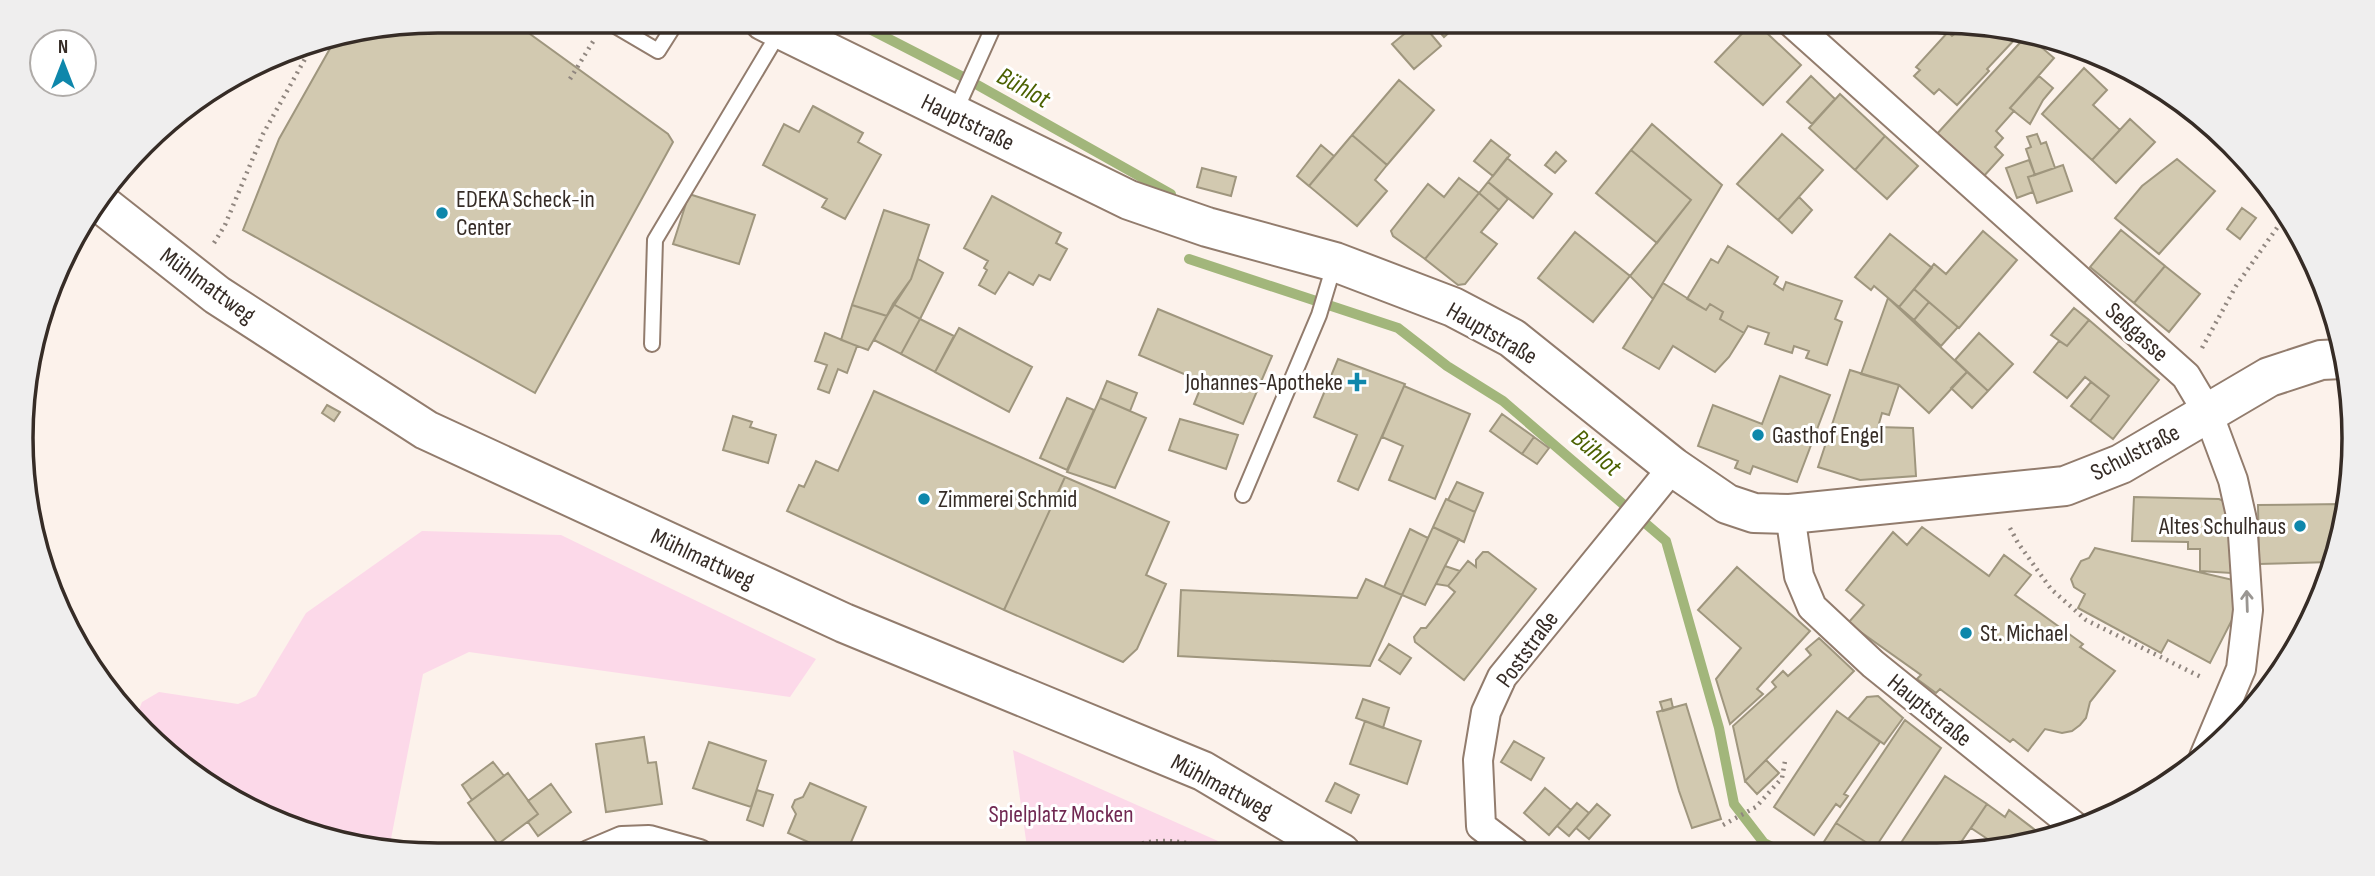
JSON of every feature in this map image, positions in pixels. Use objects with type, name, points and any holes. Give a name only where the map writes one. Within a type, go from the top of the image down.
[{"type":"street","name":"Hauptstraße","points":[[788,33],[958,106],[1129,201],[1207,227],[1330,278],[1453,307],[1512,338],[1663,478],[1754,513],[1790,514],[1799,576],[1812,607],[1873,664],[2068,821]]},
{"type":"street","name":"Seßgasse","points":[[1803,33],[2186,376],[2208,413],[2234,480],[2242,520],[2248,610],[2241,669],[2214,732]]},
{"type":"street","name":"Mühlmattweg","points":[[105,207],[217,295],[426,430],[845,623],[1203,771],[1324,843]]},
{"type":"street","name":"Schulstraße","points":[[1790,514],[2065,486],[2121,464],[2269,377],[2321,360],[2334,359]]},
{"type":"street","name":"Poststraße","points":[[1504,843],[1481,826],[1478,760],[1486,712],[1502,677],[1663,478]]},
{"type":"street","points":[[617,843],[649,840],[660,843]]},
{"type":"lane","points":[[617,33],[658,51],[669,33]]},
{"type":"lane","points":[[652,344],[655,240],[768,33]]},
{"type":"lane","points":[[958,106],[991,33]]},
{"type":"lane","points":[[1243,495],[1320,315],[1330,278]]},
{"type":"path","points":[[570,79],[599,33]]},
{"type":"path","points":[[193,276],[225,225],[263,134],[306,56]]},
{"type":"path","points":[[2186,376],[2236,286],[2280,223]]},
{"type":"path","points":[[1992,494],[2018,544],[2051,589],[2086,620],[2231,692]]},
{"type":"path","points":[[1723,825],[1756,807],[1782,778],[1785,761]]},
{"type":"path","points":[[1139,843],[1161,840],[1181,843]]},
{"type":"green space","points":[[422,531],[561,535],[816,659],[790,697],[469,652],[423,674],[391,840],[333,829],[259,801],[213,775],[171,742],[139,710],[142,702],[159,692],[238,704],[256,696],[306,613]]},
{"type":"green space","name":"Spielplatz Mocken","points":[[1013,750],[1218,841],[1217,843],[1026,843]]},
{"type":"building","name":"EDEKA Scheck-in Center","points":[[529,33],[668,134],[673,142],[535,393],[243,230],[279,139],[330,48],[412,34]]},
{"type":"building","points":[[1405,33],[1430,33],[1441,46],[1414,69],[1392,44]]},
{"type":"building","points":[[1743,33],[1767,33],[1801,65],[1763,105],[1715,62]]},
{"type":"building","points":[[1947,33],[1952,36],[1963,34],[2014,41],[1957,105],[1939,89],[1934,94],[1914,76],[1920,70],[1916,67]]},
{"type":"building","points":[[2021,42],[2041,47],[2054,58],[2010,108],[2014,111],[1996,131],[2003,138],[1995,147],[2003,155],[1983,177],[1936,135]]},
{"type":"building","points":[[2084,68],[2107,90],[2093,105],[2120,130],[2092,160],[2042,114]]},
{"type":"building","points":[[1811,76],[1835,99],[1812,124],[1787,102]]},
{"type":"building","points":[[2039,76],[2053,88],[2030,124],[2010,108]]},
{"type":"building","points":[[1399,80],[1434,110],[1387,165],[1352,135]]},
{"type":"building","points":[[1840,94],[1885,136],[1855,170],[1809,128]]},
{"type":"building","points":[[813,106],[863,133],[858,142],[881,155],[845,219],[822,207],[827,199],[763,165],[784,124],[799,132]]},
{"type":"building","points":[[2130,119],[2155,142],[2116,183],[2092,160]]},
{"type":"building","points":[[1652,124],[1722,185],[1653,299],[1630,276],[1691,200],[1631,150]]},
{"type":"building","points":[[1782,134],[1823,170],[1778,220],[1737,184]]},
{"type":"building","points":[[2037,134],[2041,144],[2046,142],[2055,168],[2035,175],[2026,149],[2031,147],[2027,137]]},
{"type":"building","points":[[1352,135],[1387,165],[1375,180],[1387,191],[1357,226],[1309,186]]},
{"type":"building","points":[[1885,136],[1918,166],[1887,199],[1855,170]]},
{"type":"building","points":[[1491,140],[1510,155],[1493,176],[1474,161]]},
{"type":"building","points":[[1321,145],[1334,156],[1309,186],[1297,176]]},
{"type":"building","points":[[1631,150],[1691,200],[1657,243],[1596,193]]},
{"type":"building","points":[[1556,152],[1566,161],[1555,173],[1545,165]]},
{"type":"building","points":[[1507,158],[1552,194],[1533,218],[1488,182]]},
{"type":"building","points":[[2177,159],[2215,191],[2159,254],[2115,218],[2142,186]]},
{"type":"building","points":[[2029,160],[2035,175],[2028,177],[2033,192],[2017,198],[2006,168]]},
{"type":"building","points":[[2063,165],[2072,191],[2037,203],[2028,177]]},
{"type":"building","points":[[1202,168],[1236,177],[1231,196],[1197,187]]},
{"type":"building","points":[[1459,178],[1479,193],[1425,259],[1393,236],[1391,231],[1428,184],[1444,197]]},
{"type":"building","points":[[1488,182],[1508,199],[1499,210],[1479,193]]},
{"type":"building","points":[[1479,193],[1499,210],[1481,232],[1497,244],[1465,284],[1458,285],[1425,259]]},
{"type":"building","points":[[689,194],[755,215],[739,264],[673,244]]},
{"type":"building","points":[[992,196],[1061,233],[1056,243],[1067,249],[1050,280],[1039,275],[1033,285],[1009,272],[995,294],[979,285],[987,270],[984,268],[988,261],[964,248]]},
{"type":"building","points":[[1799,197],[1812,210],[1792,233],[1778,220]]},
{"type":"building","points":[[2242,208],[2256,218],[2240,239],[2227,229]]},
{"type":"building","points":[[884,210],[929,225],[911,279],[887,316],[852,305]]},
{"type":"building","points":[[2121,230],[2165,266],[2134,303],[2090,267]]},
{"type":"building","points":[[1983,231],[2017,260],[1959,328],[1914,289],[1934,264],[1946,274]]},
{"type":"building","points":[[1575,232],[1630,276],[1593,322],[1538,278]]},
{"type":"building","points":[[1890,234],[1932,268],[1899,307],[1874,286],[1871,290],[1855,277]]},
{"type":"building","points":[[1728,246],[1778,277],[1774,284],[1783,290],[1786,282],[1842,301],[1835,319],[1842,322],[1827,365],[1806,358],[1809,351],[1794,346],[1792,353],[1765,344],[1769,333],[1748,326],[1744,333],[1720,319],[1723,312],[1710,304],[1706,310],[1687,299],[1711,259],[1718,263]]},
{"type":"building","points":[[918,259],[943,273],[920,319],[893,304],[911,279]]},
{"type":"building","points":[[2165,266],[2200,294],[2169,332],[2134,303]]},
{"type":"building","points":[[1663,283],[1706,310],[1710,304],[1723,312],[1720,319],[1744,333],[1729,357],[1715,372],[1673,346],[1659,369],[1623,348]]},
{"type":"building","points":[[1914,289],[1929,302],[1914,320],[1899,307]]},
{"type":"building","points":[[1888,298],[1967,372],[1929,413],[1899,385],[1861,374]]},
{"type":"building","points":[[1929,302],[1958,327],[1941,346],[1914,320]]},
{"type":"building","points":[[893,304],[920,319],[901,354],[874,340]]},
{"type":"building","points":[[852,305],[887,316],[868,350],[841,340]]},
{"type":"building","points":[[2074,308],[2089,320],[2067,346],[2051,335]]},
{"type":"building","points":[[1158,309],[1272,356],[1243,424],[1194,404],[1203,382],[1139,355]]},
{"type":"building","points":[[920,319],[954,336],[935,372],[901,354]]},
{"type":"building","points":[[2089,320],[2159,380],[2113,439],[2090,421],[2109,396],[2085,377],[2067,398],[2034,372],[2059,341],[2067,346]]},
{"type":"building","points":[[959,328],[1032,367],[1009,412],[935,372]]},
{"type":"building","points":[[825,333],[857,346],[847,373],[838,369],[829,393],[818,389],[827,365],[815,361]]},
{"type":"building","points":[[1979,333],[2013,364],[1988,391],[1955,360]]},
{"type":"building","points":[[1338,359],[1405,384],[1358,490],[1338,481],[1357,435],[1314,417]]},
{"type":"building","points":[[1850,370],[1899,385],[1889,415],[1882,413],[1878,427],[1913,428],[1916,476],[1860,480],[1818,467]]},
{"type":"building","points":[[1967,372],[1988,391],[1972,408],[1951,388]]},
{"type":"building","name":"Gasthof Engel","points":[[1780,376],[1830,395],[1797,482],[1753,466],[1750,474],[1735,468],[1738,461],[1698,446],[1713,405],[1762,424]]},
{"type":"building","points":[[1107,381],[1137,393],[1130,411],[1100,398]]},
{"type":"building","points":[[2091,382],[2109,396],[2090,421],[2071,406]]},
{"type":"building","points":[[1404,386],[1470,414],[1435,499],[1389,480],[1403,446],[1382,437]]},
{"type":"building","name":"Zimmerei Schmid","points":[[874,391],[1065,477],[1004,610],[787,511],[799,485],[804,487],[816,461],[838,471]]},
{"type":"building","points":[[1067,398],[1094,410],[1067,470],[1040,458]]},
{"type":"building","points":[[1100,398],[1146,418],[1115,488],[1067,472]]},
{"type":"building","points":[[327,405],[340,412],[334,421],[322,413]]},
{"type":"building","points":[[1502,414],[1534,437],[1522,454],[1490,431]]},
{"type":"building","points":[[733,416],[752,422],[750,427],[776,435],[768,463],[723,450]]},
{"type":"building","points":[[1180,419],[1238,435],[1226,469],[1169,450]]},
{"type":"building","points":[[1534,437],[1549,448],[1537,464],[1522,454]]},
{"type":"building","points":[[1065,477],[1169,522],[1146,575],[1166,584],[1137,649],[1123,662],[1004,610]]},
{"type":"building","points":[[1457,482],[1483,493],[1475,512],[1448,500]]},
{"type":"building","points":[[2134,497],[2219,499],[2226,502],[2230,508],[2231,573],[2200,571],[2200,549],[2188,549],[2188,542],[2132,541]]},
{"type":"building","points":[[1446,499],[1475,512],[1464,542],[1433,527]]},
{"type":"building","name":"Altes Schulhaus","points":[[2336,504],[2322,562],[2259,564],[2258,505]]},
{"type":"building","points":[[1433,527],[1459,539],[1425,605],[1402,595]]},
{"type":"building","name":"St. Michael","points":[[1922,527],[1989,576],[2004,555],[2031,575],[2015,595],[2083,644],[2080,647],[2115,671],[2090,702],[2086,718],[2080,725],[2072,731],[2062,733],[2045,729],[2028,751],[2013,739],[2010,742],[1940,689],[1936,693],[1917,679],[1921,675],[1848,623],[1864,605],[1846,590],[1893,532],[1907,545]]},
{"type":"building","points":[[1410,529],[1428,538],[1402,595],[1384,587]]},
{"type":"building","points":[[2095,548],[2233,580],[2234,616],[2210,663],[2168,640],[2161,653],[2078,608],[2085,594],[2074,587],[2071,579],[2081,561],[2089,558]]},
{"type":"building","points":[[1483,552],[1488,552],[1536,589],[1464,680],[1415,642],[1414,637],[1421,628],[1426,628],[1455,592],[1448,586],[1468,561],[1476,567],[1476,560]]},
{"type":"building","points":[[1445,566],[1460,571],[1448,586],[1436,584]]},
{"type":"building","points":[[1737,567],[1810,631],[1757,689],[1763,694],[1730,724],[1716,679],[1741,648],[1698,610]]},
{"type":"building","points":[[1366,579],[1402,595],[1370,666],[1178,656],[1181,590],[1357,598]]},
{"type":"building","points":[[1819,638],[1854,671],[1745,781],[1733,726],[1776,687],[1772,682],[1783,671],[1788,676],[1811,655],[1806,649]]},
{"type":"building","points":[[1389,644],[1411,658],[1400,674],[1379,660]]},
{"type":"building","points":[[1878,696],[1903,718],[1884,744],[1848,719],[1867,697]]},
{"type":"building","points":[[1363,699],[1389,708],[1383,728],[1356,718]]},
{"type":"building","points":[[1671,699],[1673,708],[1663,711],[1660,702]]},
{"type":"building","points":[[1686,704],[1721,819],[1692,828],[1657,712]]},
{"type":"building","points":[[1837,711],[1880,742],[1844,794],[1848,796],[1840,807],[1836,804],[1814,835],[1774,807]]},
{"type":"building","points":[[1905,720],[1941,748],[1878,843],[1867,843],[1836,823]]},
{"type":"building","points":[[1365,721],[1421,741],[1407,784],[1350,764]]},
{"type":"building","points":[[644,737],[648,763],[656,762],[662,804],[606,812],[596,744]]},
{"type":"building","points":[[1514,741],[1544,758],[1531,780],[1501,762]]},
{"type":"building","points":[[709,742],[766,761],[751,807],[693,788]]},
{"type":"building","points":[[1766,760],[1779,773],[1757,794],[1745,781]]},
{"type":"building","points":[[493,762],[504,776],[472,800],[462,785]]},
{"type":"building","points":[[508,773],[538,814],[497,843],[468,803]]},
{"type":"building","points":[[1945,776],[1987,804],[1961,842],[1901,843]]},
{"type":"building","points":[[810,783],[866,807],[851,843],[810,843],[788,833],[796,814],[792,807],[795,800],[803,797]]},
{"type":"building","points":[[1335,783],[1359,795],[1351,813],[1326,801]]},
{"type":"building","points":[[551,784],[571,812],[538,836],[528,822],[538,814],[528,801]]},
{"type":"building","points":[[1545,788],[1571,810],[1549,835],[1524,813]]},
{"type":"building","points":[[757,790],[773,795],[763,826],[747,820]]},
{"type":"building","points":[[1577,803],[1589,813],[1569,836],[1557,826]]},
{"type":"building","points":[[1597,804],[1610,815],[1589,839],[1576,828]]},
{"type":"building","points":[[1987,804],[2005,817],[2009,810],[2036,830],[1988,839],[1971,828]]},
{"type":"building","points":[[1836,823],[1867,843],[1823,843]]},
{"type":"waterway","name":"Bühlot","points":[[877,33],[965,78],[1171,194]]},
{"type":"waterway","name":"Bühlot","points":[[1189,259],[1398,328],[1447,366],[1503,401],[1666,541],[1719,728],[1734,804],[1764,843]]},
{"type":"place","name":"EDEKA Scheck-in Center","points":[[442,213]]},
{"type":"place","name":"Johannes-Apotheke","points":[[1357,382]]},
{"type":"place","name":"Gasthof Engel","points":[[1758,435]]},
{"type":"place","name":"Zimmerei Schmid","points":[[924,499]]},
{"type":"place","name":"Altes Schulhaus","points":[[2300,526]]},
{"type":"place","name":"St. Michael","points":[[1966,633]]}]
